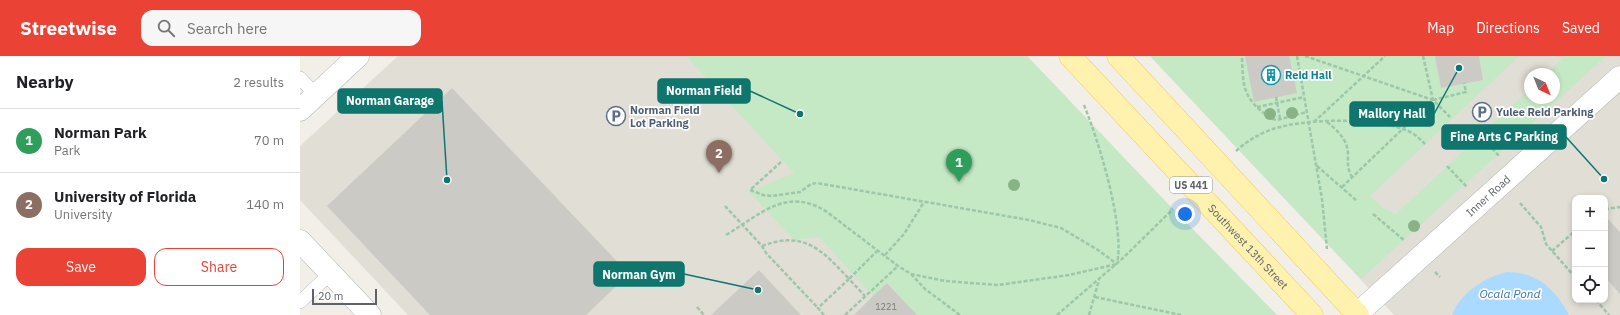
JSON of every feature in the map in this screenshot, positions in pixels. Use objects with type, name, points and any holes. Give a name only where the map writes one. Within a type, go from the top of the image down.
[{"type":"main road","name":"Southwest 13th Street","points":[[1070,56],[1312,315]]},
{"type":"main road","name":"US 441","points":[[1118,56],[1357,315]]},
{"type":"street","points":[[300,110],[358,56]]},
{"type":"street","name":"Inner Road","points":[[1357,315],[1620,77]]},
{"type":"street","points":[[300,241],[370,315]]},
{"type":"lane","points":[[300,78],[316,95]]},
{"type":"lane","points":[[300,302],[330,274]]},
{"type":"path","points":[[1297,56],[1322,199],[1328,251]]},
{"type":"path","points":[[1305,56],[1364,75],[1433,100],[1450,117]]},
{"type":"path","points":[[1314,122],[1385,56]]},
{"type":"path","points":[[1423,56],[1433,100]]},
{"type":"path","points":[[1242,58],[1244,88],[1249,99],[1257,107],[1273,119],[1280,119],[1307,112]]},
{"type":"path","points":[[1342,187],[1433,100],[1466,92],[1464,83]]},
{"type":"path","points":[[1257,107],[1304,97]]},
{"type":"path","points":[[1276,98],[1280,119]]},
{"type":"path","points":[[1083,104],[1094,132],[1112,202],[1119,243],[1116,264]]},
{"type":"path","points":[[1235,152],[1258,135],[1268,130],[1314,122],[1367,123],[1403,129],[1414,134],[1425,144]]},
{"type":"path","points":[[1327,122],[1337,131],[1346,143],[1348,152],[1348,167],[1352,177]]},
{"type":"path","points":[[1480,135],[1500,158]]},
{"type":"path","points":[[781,162],[750,190],[763,195],[772,196],[782,193],[800,192],[811,184],[817,183],[983,212],[1061,228],[1098,250],[1116,264]]},
{"type":"path","points":[[1316,166],[1357,201]]},
{"type":"path","points":[[1447,166],[1467,188]]},
{"type":"path","points":[[726,235],[762,211],[780,204],[800,200],[817,206],[911,274],[925,289],[960,315]]},
{"type":"path","points":[[885,255],[904,234],[924,202]]},
{"type":"path","points":[[1520,204],[1541,227],[1546,244],[1572,274]]},
{"type":"path","points":[[726,206],[762,246],[766,253],[824,315]]},
{"type":"path","points":[[1608,209],[1620,207]]},
{"type":"path","points":[[1057,315],[1116,264],[1173,210]]},
{"type":"path","points":[[1552,251],[1572,234]]},
{"type":"path","points":[[762,246],[784,240],[803,242],[814,246],[827,256],[865,296]]},
{"type":"path","points":[[818,308],[878,250]]},
{"type":"path","points":[[911,274],[945,281],[998,285],[1069,275],[1116,264]]},
{"type":"path","points":[[845,315],[898,266]]},
{"type":"path","points":[[1089,315],[1099,279]]},
{"type":"path","points":[[1095,297],[1181,315]]},
{"type":"path","points":[[1599,303],[1609,315]]},
{"type":"path","points":[[697,307],[704,315]]},
{"type":"shaded area","points":[[398,56],[1027,56],[1166,202],[1277,315],[408,315],[300,200],[300,146]]},
{"type":"shaded area","points":[[1150,56],[1620,56],[1620,315],[1394,315]]},
{"type":"green space","points":[[686,56],[1027,56],[1166,202],[1277,315],[917,315],[888,283],[873,296],[819,237],[794,240],[749,192],[794,173]]},
{"type":"green space","points":[[1150,56],[1245,56],[1255,102],[1296,93],[1289,56],[1435,56],[1441,88],[1483,80],[1479,56],[1519,56],[1370,196],[1382,207],[1396,214],[1524,95],[1524,104],[1553,104],[1361,279]]},
{"type":"green space","points":[[1565,56],[1606,56],[1560,98],[1560,68],[1552,68]]},
{"type":"water","name":"Ocala Pond","points":[[1507,272],[1527,275],[1544,284],[1558,297],[1569,315],[1452,315],[1461,300],[1474,287],[1490,278]]},
{"type":"building","name":"Reid Hall","points":[[1245,56],[1289,56],[1297,93],[1254,102]]},
{"type":"building","points":[[1435,56],[1479,56],[1483,80],[1441,88]]},
{"type":"building","points":[[452,88],[629,274],[586,315],[430,315],[327,206]]},
{"type":"building","points":[[1608,219],[1620,232],[1620,294],[1608,280]]},
{"type":"building","points":[[759,270],[801,315],[711,315]]},
{"type":"building","points":[[887,283],[917,315],[854,315],[873,296]]},
{"type":"place","name":"Mallory Hall","points":[[1459,68]]},
{"type":"place","name":"Reid Hall","points":[[1271,75]]},
{"type":"place","name":"Yulee Reid Parking","points":[[1482,112]]},
{"type":"place","name":"Norman Field","points":[[800,114]]},
{"type":"place","name":"Norman Field Lot Parking","points":[[616,116]]},
{"type":"place","name":"University of Florida","points":[[719,173]]},
{"type":"place","name":"Fine Arts C Parking","points":[[1604,179]]},
{"type":"place","name":"Norman Garage","points":[[447,180]]},
{"type":"place","name":"Norman Park","points":[[959,182]]},
{"type":"place","name":"Norman Gym","points":[[758,290]]}]
